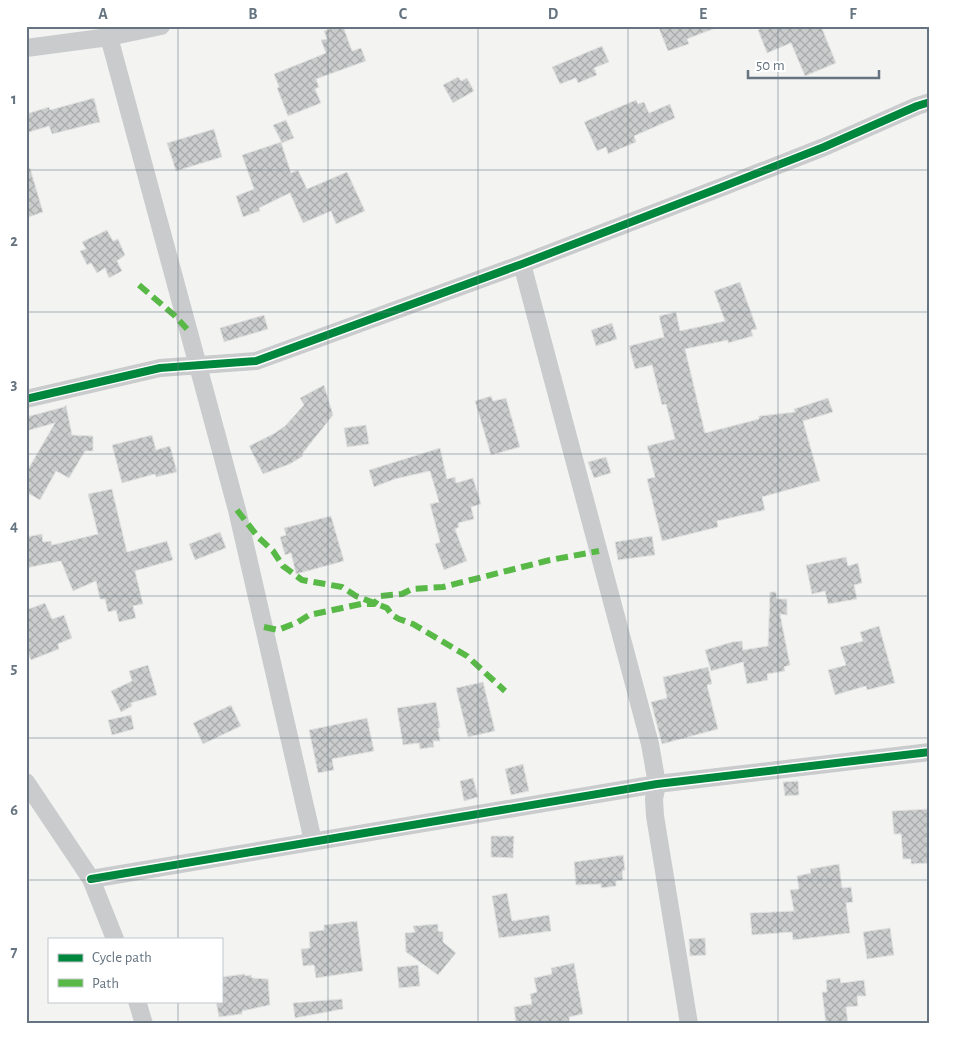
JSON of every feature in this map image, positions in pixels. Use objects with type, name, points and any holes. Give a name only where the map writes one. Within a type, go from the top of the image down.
[{"type":"street","points":[[26,48],[109,37],[162,26]]},
{"type":"street","points":[[109,37],[237,510],[313,842]]},
{"type":"street","points":[[26,399],[160,368],[256,361],[522,264],[824,148],[917,106],[930,102]]},
{"type":"street","points":[[522,264],[648,735],[656,784],[654,816],[689,1024]]},
{"type":"street","points":[[91,879],[656,784],[930,752]]},
{"type":"street","points":[[26,782],[91,879],[115,938]]},
{"type":"street","points":[[137,1002],[144,1024]]},
{"type":"building","points":[[343,26],[352,51],[361,48],[366,61],[316,79],[319,87],[315,89],[321,103],[288,116],[277,88],[279,87],[274,74],[326,53],[321,40],[327,39],[324,31]]},
{"type":"building","points":[[658,26],[718,27],[687,39],[689,44],[668,51]]},
{"type":"building","points":[[767,26],[821,26],[836,63],[805,76],[791,43],[767,53],[758,30]]},
{"type":"building","points":[[602,46],[609,62],[594,68],[597,75],[578,83],[576,78],[560,84],[552,67]]},
{"type":"building","points":[[458,77],[461,81],[467,78],[474,91],[453,103],[443,85]]},
{"type":"building","points":[[94,98],[100,122],[52,134],[49,126],[26,133],[26,114],[49,107],[50,110]]},
{"type":"building","points":[[636,100],[638,104],[644,102],[649,113],[670,104],[675,118],[634,136],[636,142],[608,154],[606,147],[597,151],[584,122]]},
{"type":"building","points":[[286,120],[294,138],[282,143],[273,125]]},
{"type":"building","points":[[214,129],[222,157],[176,171],[167,143]]},
{"type":"building","points":[[281,142],[291,173],[298,170],[307,189],[347,172],[365,211],[336,224],[331,211],[303,223],[290,193],[259,208],[260,211],[243,217],[236,196],[254,189],[242,155]]},
{"type":"building","points":[[30,168],[43,212],[26,218],[26,169]]},
{"type":"building","points":[[107,230],[113,241],[118,239],[125,255],[117,261],[122,271],[109,278],[105,268],[97,273],[91,263],[87,265],[80,251],[86,249],[82,242]]},
{"type":"building","points":[[740,282],[757,329],[751,330],[753,336],[728,343],[728,340],[685,349],[705,433],[759,419],[759,416],[795,412],[794,409],[828,398],[833,412],[803,421],[820,481],[762,497],[765,510],[717,521],[718,527],[662,541],[647,479],[655,477],[647,446],[675,439],[666,404],[662,405],[652,365],[635,369],[629,346],[664,337],[659,316],[676,312],[680,331],[725,321],[714,291]]},
{"type":"building","points":[[264,315],[268,329],[224,342],[220,328]]},
{"type":"building","points":[[612,323],[617,339],[596,346],[591,330]]},
{"type":"building","points":[[324,385],[333,415],[302,454],[303,456],[290,464],[263,474],[249,446],[285,426],[304,405],[300,398]]},
{"type":"building","points":[[491,396],[493,401],[506,398],[520,447],[491,455],[475,401]]},
{"type":"building","points":[[66,405],[72,435],[93,436],[93,451],[85,451],[69,478],[56,471],[40,500],[26,492],[26,473],[55,423],[26,431],[26,417]]},
{"type":"building","points":[[366,425],[369,444],[347,447],[344,428]]},
{"type":"building","points":[[152,435],[156,450],[170,446],[177,472],[156,477],[155,474],[122,483],[112,445]]},
{"type":"building","points":[[440,448],[447,479],[455,477],[456,483],[473,478],[481,504],[471,507],[474,519],[458,523],[459,527],[455,529],[467,561],[444,570],[435,544],[440,542],[430,504],[439,502],[430,471],[395,479],[374,487],[369,470]]},
{"type":"building","points":[[606,457],[611,473],[594,478],[588,462]]},
{"type":"building","points":[[112,489],[127,552],[167,541],[173,560],[135,571],[143,604],[133,606],[136,618],[119,622],[116,610],[108,612],[105,599],[100,599],[96,581],[73,591],[61,561],[26,568],[26,537],[42,534],[43,542],[51,541],[52,545],[98,534],[88,494]]},
{"type":"building","points":[[331,516],[344,561],[296,574],[291,553],[285,555],[280,537],[286,535],[284,528]]},
{"type":"building","points":[[220,532],[226,548],[195,560],[189,544]]},
{"type":"building","points":[[652,536],[655,555],[618,560],[615,542]]},
{"type":"building","points":[[846,557],[848,566],[858,563],[862,583],[854,585],[857,599],[828,604],[825,591],[812,594],[806,565]]},
{"type":"building","points":[[770,592],[776,592],[777,599],[787,599],[787,615],[780,614],[790,665],[784,667],[785,671],[767,674],[768,680],[747,684],[743,662],[711,671],[705,650],[742,641],[743,650],[768,646]]},
{"type":"building","points":[[45,603],[52,619],[64,615],[72,638],[58,644],[59,649],[31,660],[26,648],[26,610]]},
{"type":"building","points":[[879,626],[895,683],[867,690],[866,686],[835,695],[828,670],[846,665],[840,647],[863,641],[860,632]]},
{"type":"building","points":[[148,665],[157,695],[131,703],[132,706],[121,712],[111,691],[132,681],[129,671]]},
{"type":"building","points":[[708,667],[712,684],[707,685],[718,729],[662,744],[651,702],[667,698],[663,677]]},
{"type":"building","points":[[483,682],[495,731],[468,737],[456,688]]},
{"type":"building","points":[[436,702],[440,741],[433,741],[434,747],[420,749],[419,743],[403,745],[397,708]]},
{"type":"building","points":[[231,705],[241,726],[203,744],[193,723]]},
{"type":"building","points":[[131,715],[134,729],[112,735],[108,720]]},
{"type":"building","points":[[367,718],[374,751],[332,759],[334,770],[318,773],[309,730]]},
{"type":"building","points":[[523,764],[529,791],[511,795],[505,769]]},
{"type":"building","points":[[473,778],[478,797],[464,801],[460,781]]},
{"type":"building","points":[[798,781],[799,795],[785,796],[783,782]]},
{"type":"building","points":[[930,809],[930,863],[911,864],[911,859],[903,859],[901,834],[894,834],[892,811]]},
{"type":"building","points":[[491,836],[514,836],[513,858],[491,857]]},
{"type":"building","points":[[623,855],[625,870],[622,871],[623,880],[616,881],[616,886],[601,888],[601,884],[576,885],[574,862]]},
{"type":"building","points":[[839,864],[842,888],[851,887],[853,902],[846,903],[850,933],[793,940],[792,932],[752,935],[750,913],[794,911],[790,890],[799,889],[797,876],[811,873],[810,869]]},
{"type":"building","points":[[507,893],[512,921],[549,915],[551,931],[499,938],[492,896]]},
{"type":"building","points":[[357,921],[363,971],[316,978],[314,965],[303,966],[301,949],[310,948],[309,932],[324,930],[324,925]]},
{"type":"building","points":[[438,924],[438,931],[443,932],[443,942],[456,953],[438,975],[406,952],[405,933],[415,932],[413,926]]},
{"type":"building","points":[[890,928],[894,955],[867,959],[863,932]]},
{"type":"building","points":[[705,938],[706,955],[690,956],[689,939]]},
{"type":"building","points":[[574,963],[583,1014],[569,1017],[570,1024],[516,1024],[514,1007],[532,1004],[530,994],[537,992],[534,978],[552,974],[551,968]]},
{"type":"building","points":[[418,965],[420,986],[399,988],[397,967]]},
{"type":"building","points":[[245,974],[245,976],[251,975],[252,978],[268,979],[270,1005],[242,1011],[242,1014],[219,1017],[216,1002],[222,1002],[222,977]]},
{"type":"building","points":[[840,978],[841,983],[864,980],[866,996],[857,996],[858,1006],[846,1007],[848,1024],[826,1024],[822,992],[827,992],[826,980]]},
{"type":"building","points":[[342,999],[343,1009],[295,1018],[293,1003]]},
{"type":"marked path","points":[[139,285],[174,315],[187,329]]},
{"type":"marked path","points":[[237,510],[258,537],[273,551],[283,566],[302,580],[342,587],[356,596],[387,608],[392,615],[413,624],[467,656],[505,691]]},
{"type":"marked path","points":[[264,627],[278,630],[298,622],[309,615],[361,604],[374,604],[380,596],[402,594],[412,589],[443,587],[550,560],[599,551]]},
{"type":"cycle path","points":[[26,399],[160,368],[256,361],[522,264],[824,147],[930,102]]},
{"type":"cycle path","points":[[91,879],[657,784],[930,752]]}]
